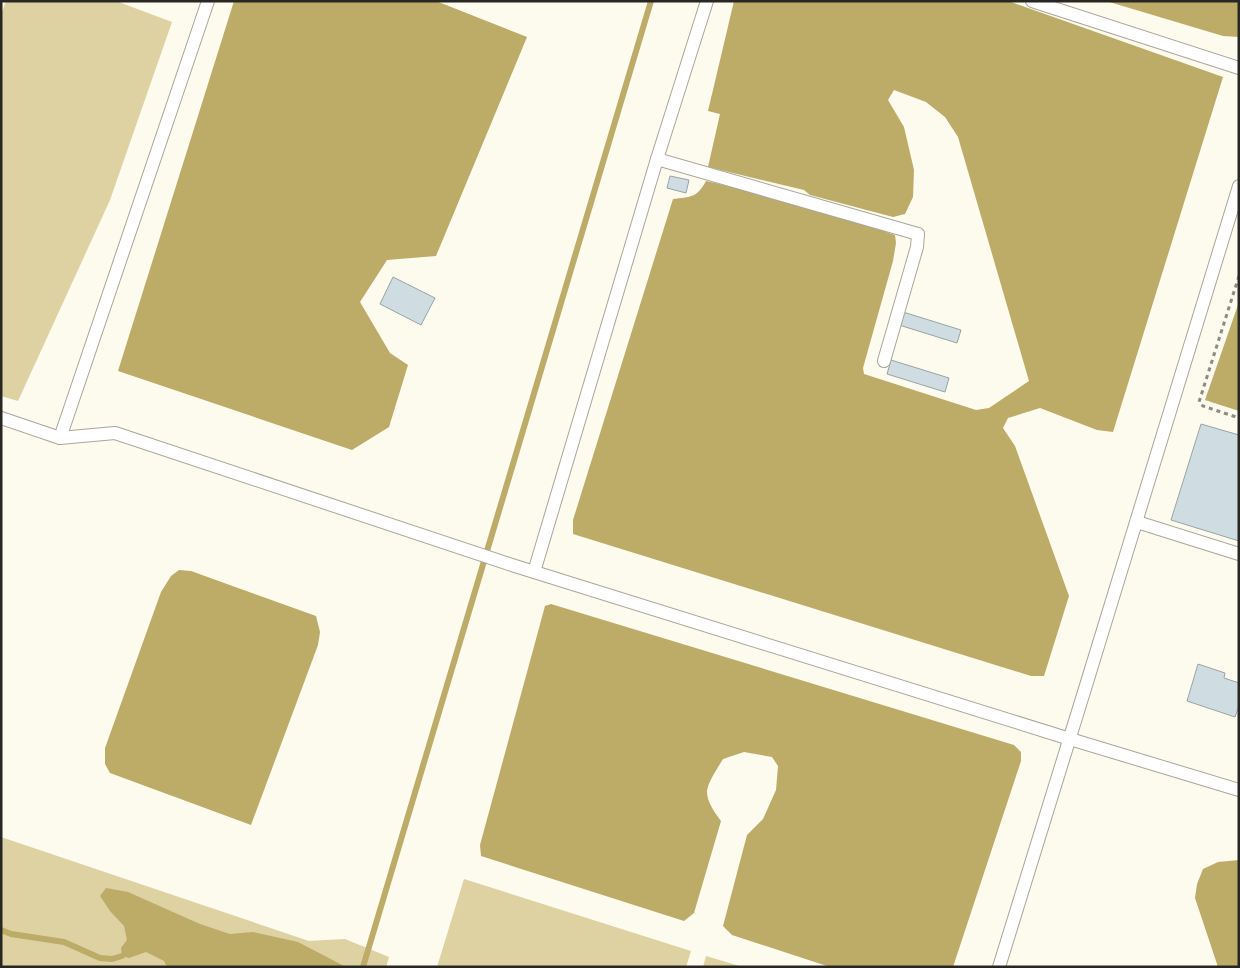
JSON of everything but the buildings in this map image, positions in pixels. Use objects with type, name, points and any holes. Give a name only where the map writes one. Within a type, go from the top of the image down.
[{"type":"lane","points":[[60,438],[208,1]]},
{"type":"lane","points":[[534,572],[657,159],[707,1]]},
{"type":"lane","points":[[1032,1],[1239,68]]},
{"type":"lane","points":[[657,159],[918,234],[917,247],[884,361]]},
{"type":"lane","points":[[999,967],[1239,186]]},
{"type":"lane","points":[[1,418],[60,438],[115,433],[515,566],[1239,790]]},
{"type":"lane","points":[[1137,522],[1239,554]]},
{"type":"path","points":[[1239,276],[1199,402],[1203,406],[1239,418]]},
{"type":"path","points":[[1234,291],[1239,291]]},
{"type":"shaded area","points":[[6,1],[116,1],[172,22],[110,200],[18,401],[1,396],[1,15]]},
{"type":"shaded area","points":[[234,1],[436,1],[527,37],[436,256],[387,260],[360,302],[390,353],[408,365],[389,427],[352,450],[118,371]]},
{"type":"shaded area","points":[[734,1],[1008,1],[1223,77],[1113,432],[1097,430],[1040,408],[1008,418],[1003,428],[1015,446],[1069,596],[1044,676],[1031,676],[573,534],[573,520],[673,199],[696,194],[706,181],[802,203],[895,235],[896,243],[893,261],[863,368],[864,374],[976,410],[989,408],[1029,381],[958,137],[945,117],[926,102],[894,90],[888,100],[904,127],[914,170],[913,197],[905,214],[893,217],[810,195],[804,190],[708,167],[720,114],[708,111]]},
{"type":"shaded area","points":[[1106,1],[1239,1],[1239,37],[1223,36]]},
{"type":"shaded area","points":[[1239,302],[1239,411],[1205,400]]},
{"type":"shaded area","points":[[179,570],[191,571],[316,616],[320,632],[318,645],[251,825],[110,773],[105,764],[105,748],[161,592],[171,576]]},
{"type":"shaded area","points":[[551,604],[1014,745],[1021,752],[1021,761],[953,967],[830,967],[732,935],[723,926],[747,835],[763,819],[776,790],[778,766],[772,757],[744,752],[723,759],[709,784],[708,800],[721,821],[694,913],[684,921],[481,856],[480,845],[545,606]]},
{"type":"shaded area","points":[[1,837],[309,941],[345,939],[389,957],[386,967],[1,967]]},
{"type":"shaded area","points":[[1239,860],[1239,967],[1218,967],[1195,898],[1197,884],[1203,869],[1218,862]]},
{"type":"shaded area","points":[[464,879],[691,951],[686,967],[437,967]]},
{"type":"shaded area","points":[[106,888],[128,892],[200,924],[230,934],[253,932],[298,942],[346,967],[167,967],[164,961],[146,952],[129,958],[122,956],[121,948],[127,940],[124,926],[110,911],[100,896]]},
{"type":"shaded area","points":[[706,956],[743,967],[703,967]]},
{"type":"waterway","points":[[363,967],[651,1]]},
{"type":"waterway","points":[[1,930],[11,934],[64,942],[100,958],[112,959],[122,956]]}]
